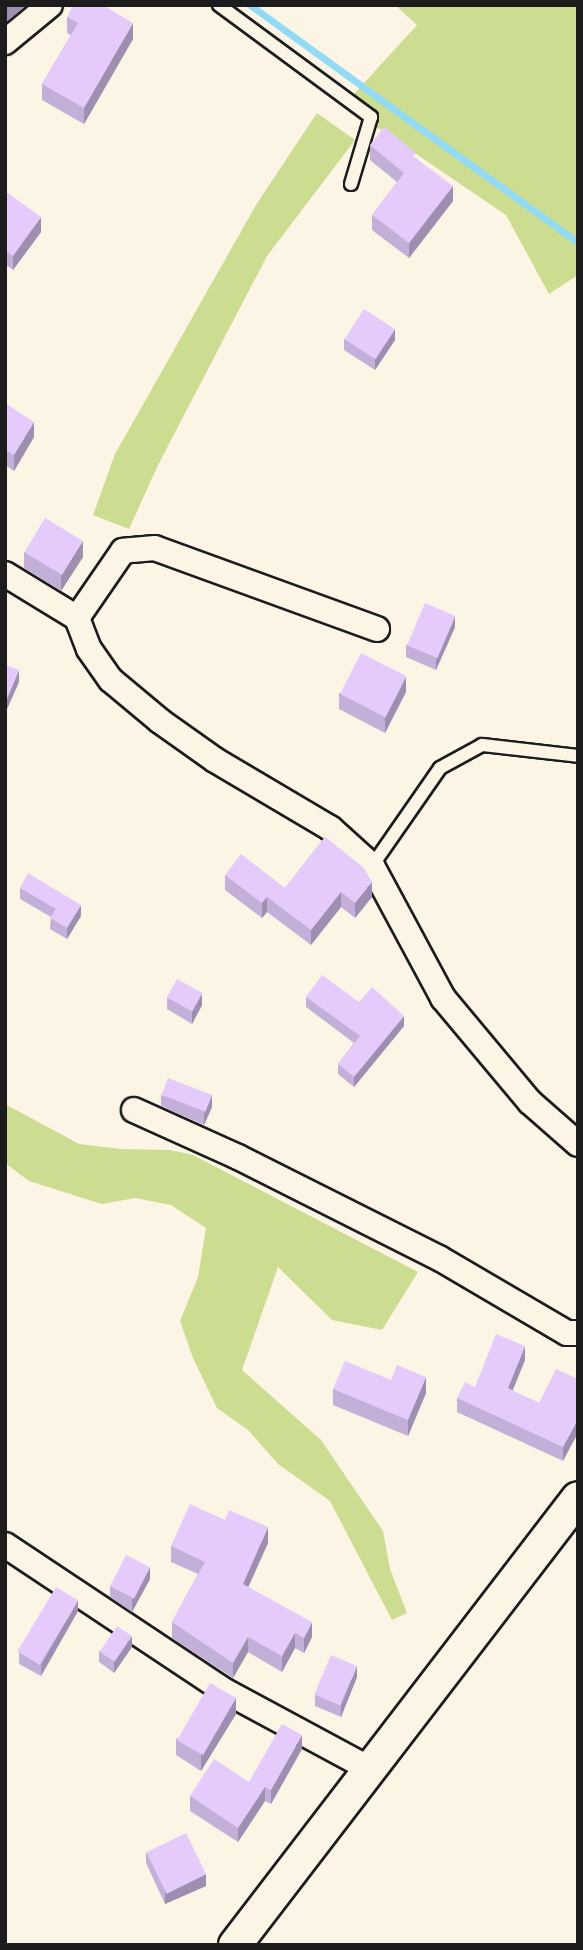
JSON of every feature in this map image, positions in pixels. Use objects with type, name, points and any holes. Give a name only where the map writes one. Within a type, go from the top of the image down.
[{"type":"street","points":[[5,42],[50,5]]},
{"type":"street","points":[[77,618],[123,551],[155,548],[377,629]]},
{"type":"street","points":[[5,574],[77,618],[89,649],[111,680],[160,722],[215,760],[330,828],[372,866],[443,998],[530,1102],[578,1144]]},
{"type":"street","points":[[134,1110],[250,1163],[439,1258],[566,1333],[578,1333]]},
{"type":"street","points":[[235,1945],[578,1498]]},
{"type":"street","points":[[5,1545],[225,1691],[370,1769]]},
{"type":"lane","points":[[219,5],[371,117],[351,184]]},
{"type":"lane","points":[[372,866],[440,768],[482,745],[578,756]]},
{"type":"green space","points":[[395,5],[578,5],[578,275],[549,294],[506,215],[344,105],[417,25]]},
{"type":"green space","points":[[317,113],[355,140],[267,256],[158,465],[129,529],[93,515],[115,454],[256,205]]},
{"type":"green space","points":[[5,1104],[79,1144],[121,1149],[170,1150],[193,1155],[418,1272],[382,1330],[332,1320],[278,1267],[242,1370],[321,1440],[383,1531],[390,1569],[407,1613],[392,1620],[330,1501],[278,1464],[248,1430],[217,1408],[193,1358],[180,1321],[198,1277],[206,1228],[171,1205],[135,1198],[102,1204],[29,1181],[5,1163]]},
{"type":"building","points":[[73,5],[103,5],[133,23],[84,108],[42,84],[78,23],[67,17]]},
{"type":"building","points":[[384,127],[416,153],[413,156],[453,186],[409,243],[372,215],[404,173],[370,145]]},
{"type":"building","points":[[5,191],[41,217],[13,256],[5,250]]},
{"type":"building","points":[[364,309],[395,329],[375,359],[344,339]]},
{"type":"building","points":[[5,403],[34,422],[14,455],[5,450]]},
{"type":"building","points":[[45,518],[83,541],[62,575],[24,552]]},
{"type":"building","points":[[425,603],[455,616],[437,658],[407,645]]},
{"type":"building","points":[[361,653],[406,676],[386,717],[340,694]]},
{"type":"building","points":[[5,665],[19,670],[5,703]]},
{"type":"building","points":[[325,837],[363,867],[372,882],[355,903],[341,892],[311,930],[267,897],[262,903],[225,875],[241,854],[285,888]]},
{"type":"building","points":[[28,873],[81,905],[67,928],[50,918],[56,909],[20,888]]},
{"type":"building","points":[[322,975],[359,1002],[372,987],[404,1016],[354,1077],[338,1064],[360,1036],[306,997]]},
{"type":"building","points":[[177,979],[202,993],[192,1011],[167,997]]},
{"type":"building","points":[[168,1078],[212,1095],[205,1112],[162,1095]]},
{"type":"building","points":[[496,1334],[525,1346],[508,1388],[539,1403],[556,1369],[578,1379],[578,1419],[563,1447],[457,1398],[465,1382],[475,1387]]},
{"type":"building","points":[[345,1361],[391,1380],[397,1365],[426,1377],[408,1420],[333,1389]]},
{"type":"building","points":[[190,1504],[225,1520],[229,1510],[268,1527],[243,1584],[312,1622],[304,1638],[295,1633],[282,1656],[248,1637],[233,1663],[172,1622],[205,1562],[171,1546]]},
{"type":"building","points":[[126,1555],[150,1567],[134,1598],[110,1586]]},
{"type":"building","points":[[56,1587],[78,1600],[40,1665],[17,1651]]},
{"type":"building","points":[[117,1626],[132,1636],[115,1662],[100,1652]]},
{"type":"building","points":[[331,1655],[357,1666],[340,1706],[314,1695]]},
{"type":"building","points":[[210,1683],[236,1698],[203,1755],[177,1740]]},
{"type":"building","points":[[282,1724],[302,1735],[271,1790],[265,1787],[238,1828],[190,1796],[214,1759],[249,1782]]},
{"type":"building","points":[[186,1833],[206,1874],[167,1894],[146,1852]]},
{"type":"waterway","points":[[250,5],[578,242]]}]
